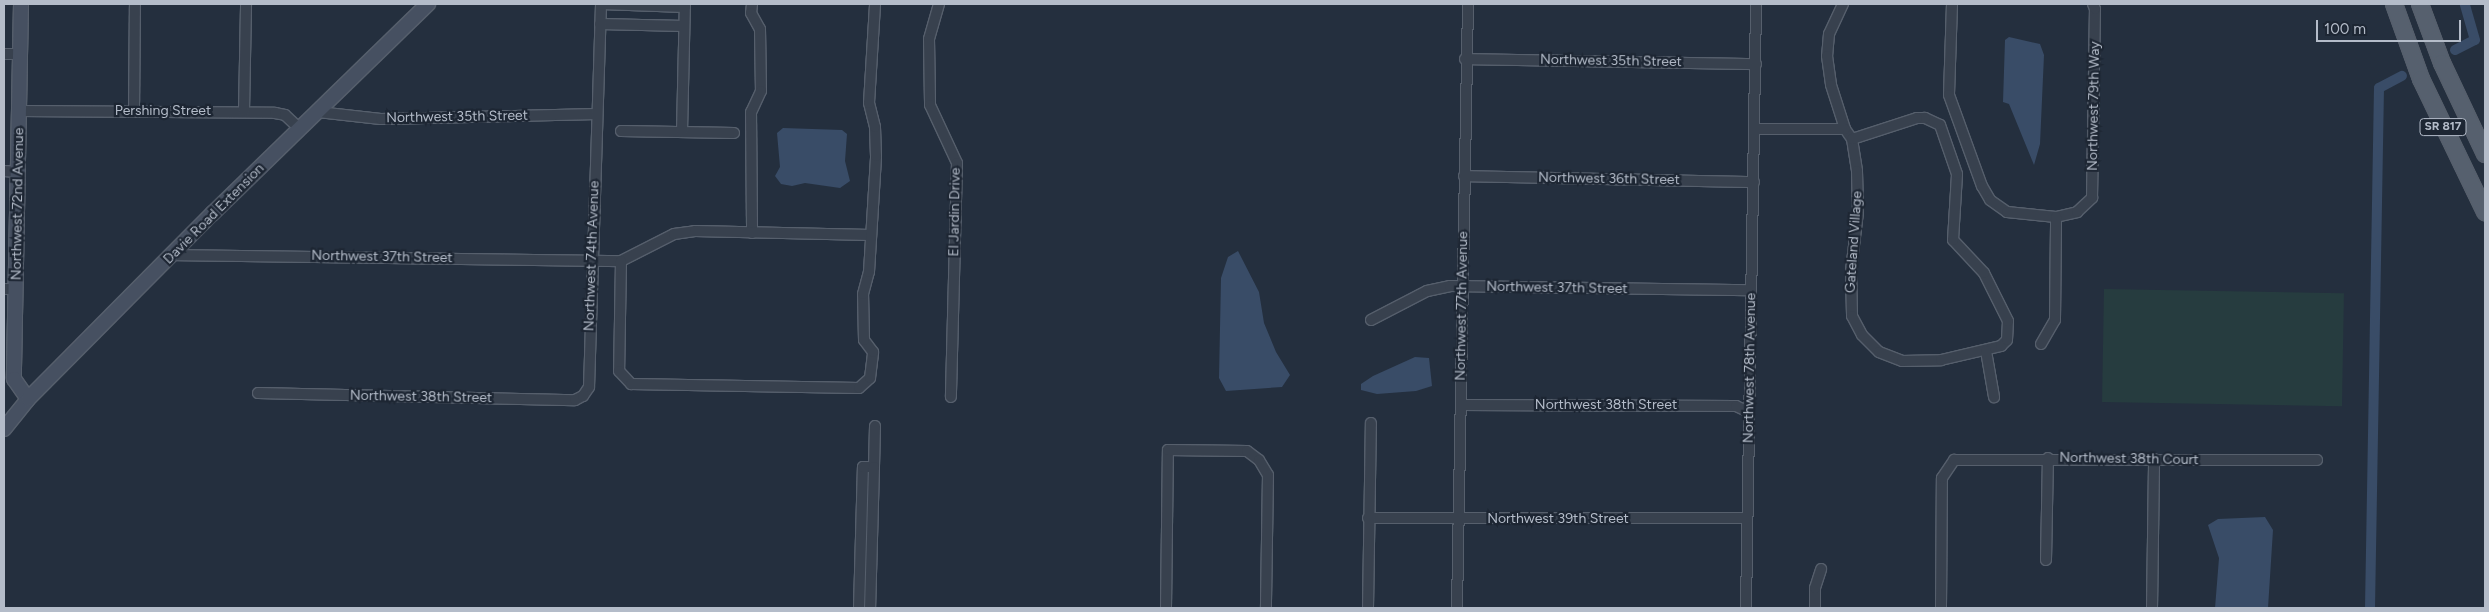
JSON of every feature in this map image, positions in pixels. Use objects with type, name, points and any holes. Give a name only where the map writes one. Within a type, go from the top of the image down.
[{"type":"main road","name":"Northwest 72nd Avenue","points":[[21,4],[20,111],[11,172],[10,289],[14,378],[28,399]]},
{"type":"main road","name":"Davie Road Extension","points":[[4,429],[28,399],[428,4]]},
{"type":"main road","name":"SR 817","points":[[2394,4],[2421,79],[2485,212]]},
{"type":"main road","name":"SR 817","points":[[2420,4],[2442,63],[2485,154]]},
{"type":"street","points":[[134,112],[135,4]]},
{"type":"street","points":[[244,111],[246,4]]},
{"type":"street","points":[[600,4],[685,5],[682,132]]},
{"type":"street","name":"Northwest 74th Avenue","points":[[583,396],[589,387],[590,260],[600,4]]},
{"type":"street","points":[[752,4],[751,13],[760,29],[761,90],[751,112],[752,233]]},
{"type":"street","points":[[871,236],[752,233],[674,234],[621,260],[619,371],[631,384],[859,388],[870,378],[873,352],[864,340],[863,294],[869,272],[876,156],[875,127],[869,103],[875,4]]},
{"type":"street","name":"El Jardin Drive","points":[[939,4],[928,40],[930,105],[956,163],[951,397]]},
{"type":"street","name":"Northwest 77th Avenue","points":[[1457,608],[1468,4]]},
{"type":"street","name":"Northwest 78th Avenue","points":[[1746,608],[1756,4]]},
{"type":"street","points":[[1844,4],[1829,34],[1827,56],[1831,85],[1845,129],[1852,139]]},
{"type":"street","points":[[1952,4],[1949,95],[1990,200],[2007,212],[2056,216],[2055,320],[2041,344]]},
{"type":"street","name":"Northwest 79th Way","points":[[2056,216],[2077,212],[2092,198],[2095,9],[2093,4]]},
{"type":"street","points":[[600,24],[684,26]]},
{"type":"street","points":[[4,54],[21,54]]},
{"type":"street","name":"Northwest 35th Street","points":[[1466,59],[1756,64]]},
{"type":"street","name":"Pershing Street","points":[[20,111],[244,111],[285,115],[300,129]]},
{"type":"street","name":"Northwest 35th Street","points":[[318,112],[382,119],[597,114]]},
{"type":"street","name":"Gateland Village","points":[[1917,118],[1925,118],[1940,125],[1957,174],[1954,240],[1984,273],[2008,321],[2007,340],[1986,350],[1941,360],[1902,361],[1879,352],[1862,335],[1852,316],[1850,296],[1858,212],[1852,139],[1917,118]]},
{"type":"street","points":[[1755,129],[1845,129]]},
{"type":"street","points":[[621,131],[734,133]]},
{"type":"street","name":"Northwest 36th Street","points":[[1464,176],[1754,182]]},
{"type":"street","name":"Northwest 37th Street","points":[[173,255],[621,260]]},
{"type":"street","name":"Northwest 37th Street","points":[[1371,320],[1427,291],[1464,288],[1751,290]]},
{"type":"street","points":[[1986,350],[1994,397]]},
{"type":"street","name":"Northwest 38th Street","points":[[258,393],[574,400],[583,396]]},
{"type":"street","name":"Northwest 38th Street","points":[[1461,405],[1736,406],[1749,412]]},
{"type":"street","points":[[1368,608],[1371,423]]},
{"type":"street","points":[[870,608],[875,426]]},
{"type":"street","points":[[1166,608],[1168,450],[1247,451],[1259,460],[1268,475],[1266,608]]},
{"type":"street","name":"Northwest 38th Court","points":[[1941,608],[1942,478],[1946,468],[1954,460],[1966,458],[2048,458],[2317,460]]},
{"type":"street","points":[[2046,560],[2048,458]]},
{"type":"street","points":[[2152,608],[2154,459]]},
{"type":"street","points":[[859,608],[863,467],[874,467]]},
{"type":"street","name":"Northwest 39th Street","points":[[1368,518],[1458,520],[1747,518]]},
{"type":"street","points":[[1815,608],[1815,588],[1821,569]]},
{"type":"green space","points":[[2104,289],[2344,293],[2342,406],[2102,402]]},
{"type":"water","points":[[2009,37],[2040,44],[2044,55],[2040,144],[2034,165],[2009,104],[2003,102],[2005,40]]},
{"type":"water","points":[[783,128],[842,130],[847,134],[845,161],[850,181],[840,188],[805,183],[792,186],[781,184],[775,176],[780,167],[777,133]]},
{"type":"water","points":[[1238,251],[1259,292],[1264,323],[1276,352],[1290,375],[1282,387],[1226,391],[1219,378],[1221,278],[1228,257]]},
{"type":"water","points":[[1415,357],[1429,358],[1432,386],[1416,391],[1377,394],[1361,390],[1361,384],[1373,376]]},
{"type":"water","points":[[2265,517],[2273,530],[2268,608],[2215,608],[2219,558],[2208,525],[2218,519]]},
{"type":"waterway","points":[[2455,50],[2475,40],[2465,4]]},
{"type":"waterway","points":[[2370,608],[2379,88],[2402,76]]}]
